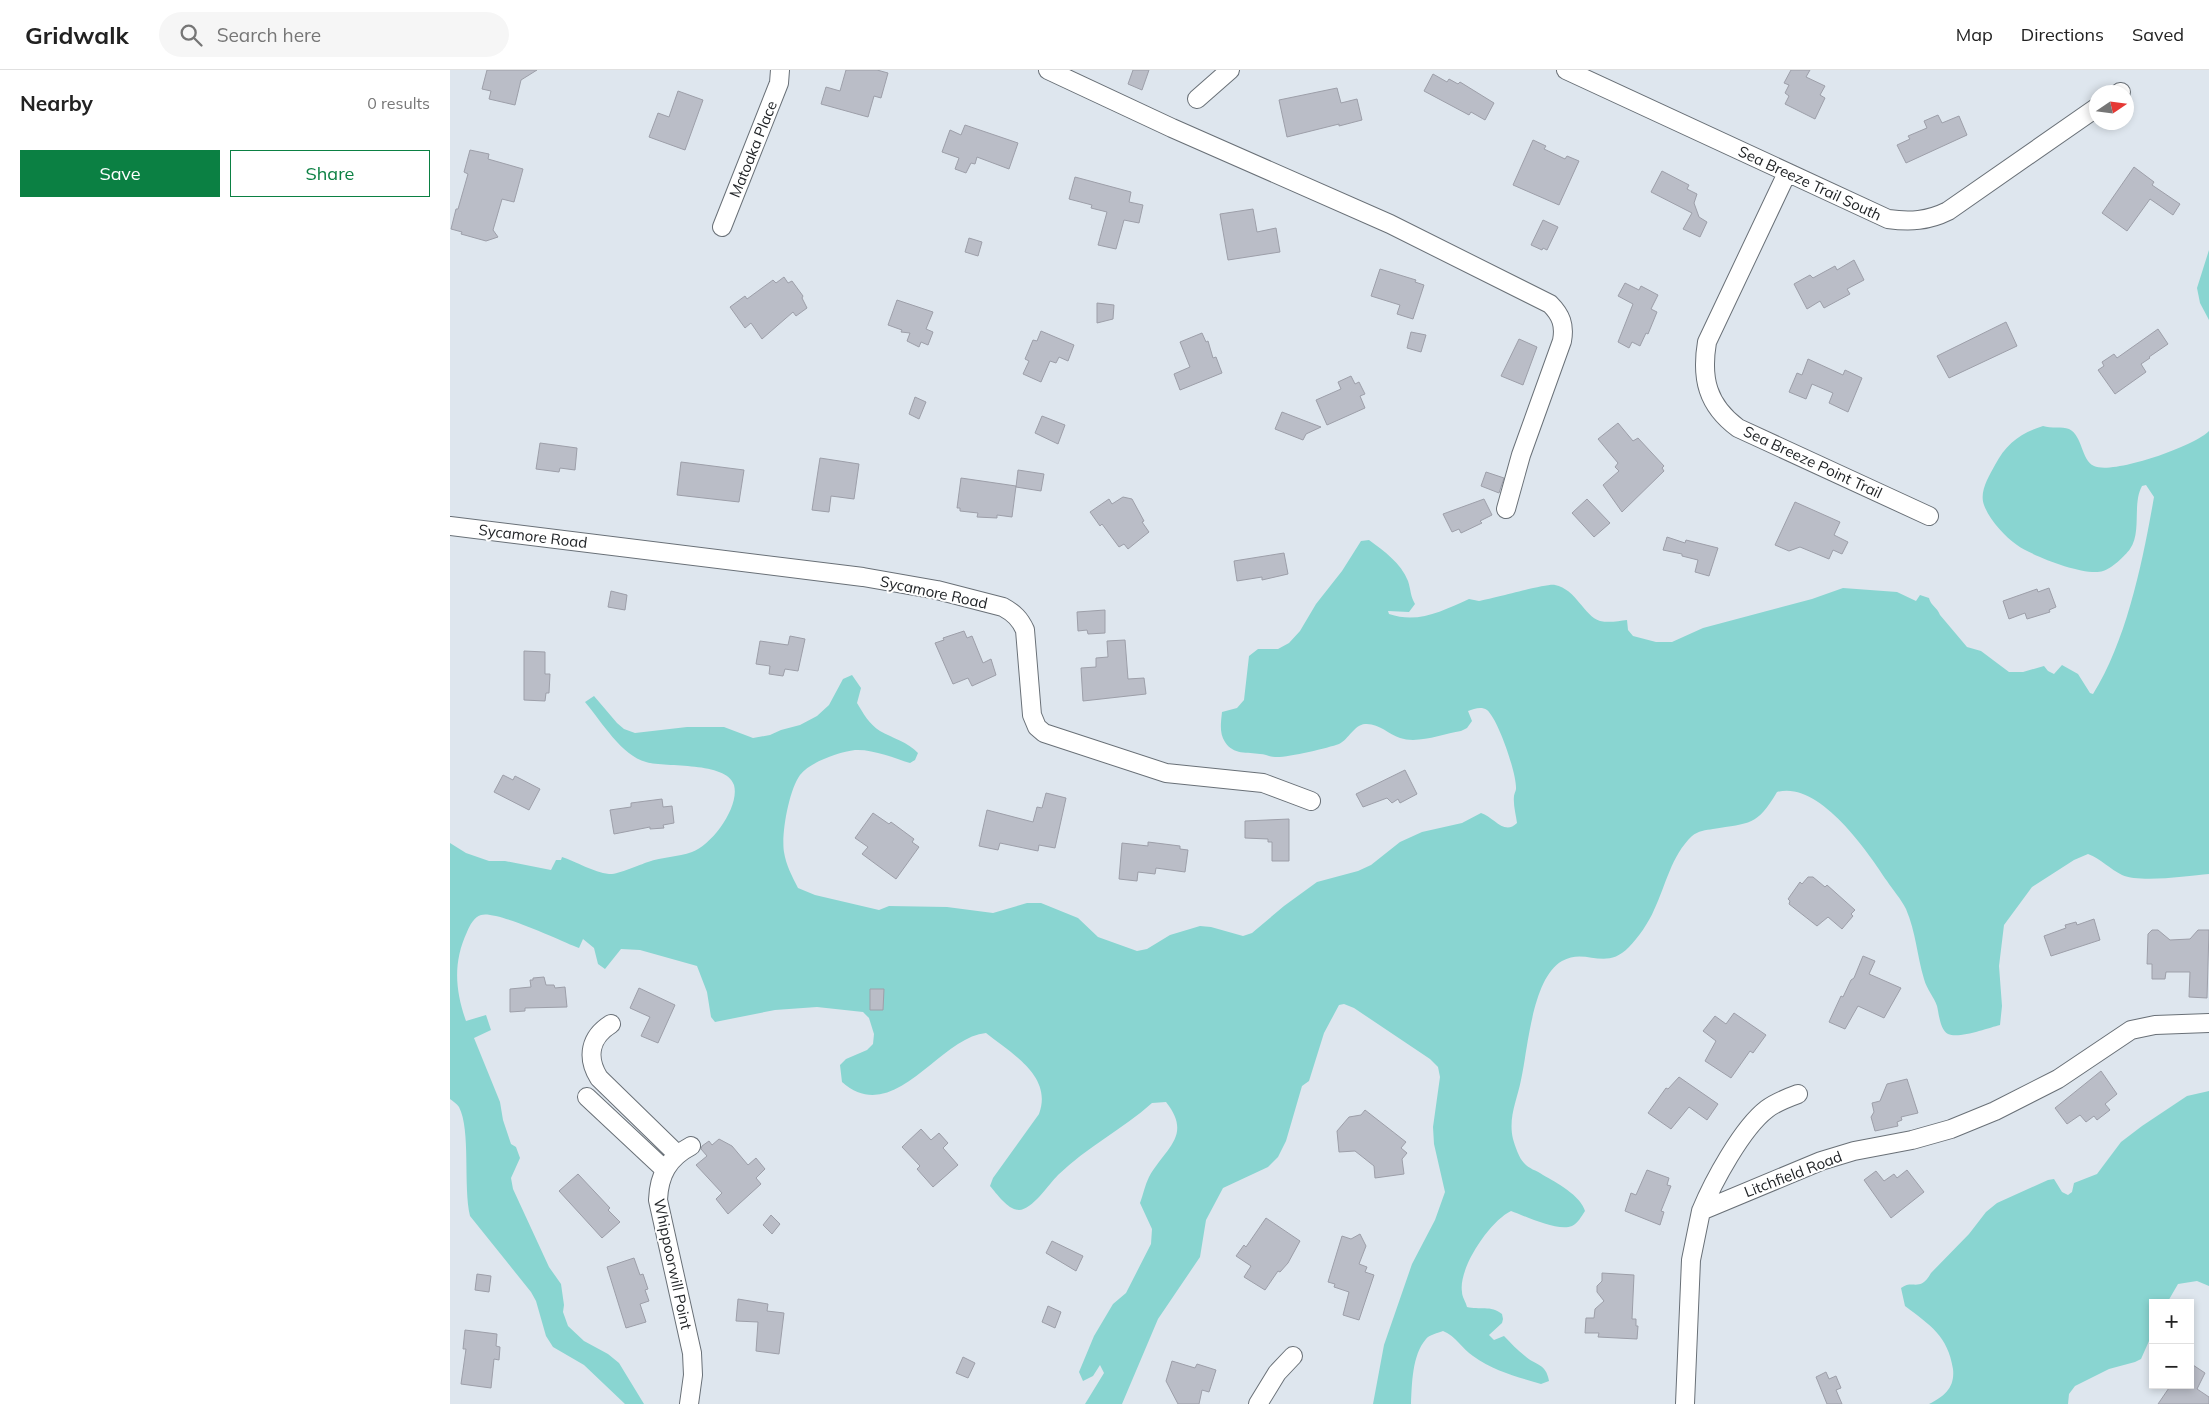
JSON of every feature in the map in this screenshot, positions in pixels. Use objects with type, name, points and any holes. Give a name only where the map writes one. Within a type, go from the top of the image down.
[{"type":"street","name":"Matoaka Place","points":[[722,227],[780,83],[780,70]]},
{"type":"street","points":[[1048,70],[1390,224],[1550,304],[1557,311],[1562,321],[1562,341],[1521,455],[1506,508]]},
{"type":"street","points":[[1197,98],[1230,70]]},
{"type":"street","name":"Sea Breeze Trail South","points":[[1566,70],[1888,219],[1917,221],[1948,211],[2089,113]]},
{"type":"street","name":"Sea Breeze Point Trail","points":[[1787,173],[1707,342],[1704,362],[1707,387],[1721,413],[1738,428],[1929,516]]},
{"type":"street","name":"Sycamore Road","points":[[450,529],[863,577],[937,590],[1003,607],[1020,620],[1025,630],[1032,715],[1037,727],[1044,733],[1166,774],[1263,784],[1311,801]]},
{"type":"street","name":"Litchfield Road","points":[[1702,1211],[1821,1161],[1951,1129],[1995,1111],[2058,1079],[2131,1030],[2155,1026],[2209,1023]]},
{"type":"street","points":[[587,1097],[664,1169],[684,1150],[599,1078],[593,1069],[592,1047],[596,1037],[611,1024]]},
{"type":"street","points":[[1685,1404],[1691,1260],[1694,1239],[1702,1211],[1720,1171],[1753,1123],[1773,1105],[1798,1094]]},
{"type":"street","name":"Whippoorwill Point","points":[[664,1169],[658,1186],[658,1200],[692,1353],[694,1375],[689,1404]]},
{"type":"street","points":[[1258,1404],[1277,1373],[1293,1356]]},
{"type":"shaded area","points":[[2209,250],[2209,320],[2200,303],[2197,288]]},
{"type":"shaded area","points":[[2043,426],[2069,429],[2074,432],[2090,463],[2104,468],[2153,458],[2188,444],[2209,431],[2209,874],[2164,878],[2130,877],[2122,875],[2088,854],[2074,860],[2032,887],[2004,925],[1999,966],[2002,1006],[2000,1025],[1966,1034],[1953,1035],[1948,1034],[1943,1029],[1937,1006],[1925,983],[1912,926],[1904,905],[1868,853],[1841,821],[1825,807],[1809,797],[1793,791],[1777,792],[1764,811],[1751,821],[1744,824],[1702,831],[1692,836],[1679,852],[1649,920],[1640,935],[1629,947],[1612,958],[1579,956],[1562,961],[1552,970],[1544,982],[1533,1015],[1512,1116],[1513,1139],[1522,1161],[1526,1165],[1567,1190],[1579,1200],[1585,1211],[1572,1226],[1559,1227],[1542,1223],[1511,1211],[1494,1224],[1477,1246],[1470,1258],[1462,1282],[1462,1292],[1467,1307],[1494,1310],[1502,1314],[1502,1323],[1489,1335],[1494,1340],[1504,1336],[1522,1354],[1546,1371],[1549,1381],[1541,1384],[1489,1366],[1469,1353],[1452,1336],[1443,1331],[1431,1335],[1421,1346],[1415,1361],[1411,1404],[1373,1404],[1384,1345],[1412,1264],[1435,1220],[1445,1192],[1434,1144],[1433,1127],[1440,1077],[1438,1067],[1430,1059],[1354,1008],[1344,1004],[1339,1005],[1324,1033],[1309,1081],[1302,1086],[1286,1141],[1278,1157],[1268,1167],[1223,1188],[1206,1220],[1200,1257],[1158,1319],[1122,1404],[1085,1404],[1104,1373],[1100,1365],[1093,1376],[1083,1381],[1079,1372],[1094,1336],[1113,1304],[1126,1293],[1151,1244],[1152,1229],[1140,1203],[1149,1177],[1174,1141],[1177,1133],[1177,1124],[1174,1114],[1166,1102],[1152,1103],[1069,1165],[1029,1206],[1024,1209],[1015,1209],[1003,1201],[990,1186],[993,1178],[1039,1114],[1042,1100],[1040,1088],[1028,1067],[986,1033],[968,1038],[898,1088],[880,1094],[861,1093],[842,1082],[840,1065],[846,1059],[867,1050],[873,1044],[874,1034],[869,1018],[863,1012],[817,1007],[775,1010],[715,1022],[711,1017],[707,992],[697,966],[640,950],[621,949],[605,969],[598,964],[594,948],[583,939],[579,948],[514,921],[481,915],[472,922],[462,943],[457,976],[458,987],[466,1021],[486,1015],[491,1030],[474,1038],[500,1102],[503,1120],[511,1144],[516,1147],[520,1158],[511,1178],[513,1189],[549,1267],[561,1284],[563,1312],[568,1326],[584,1341],[608,1354],[619,1363],[644,1404],[625,1404],[584,1365],[553,1347],[546,1336],[536,1301],[531,1292],[470,1216],[463,1117],[459,1107],[450,1099],[450,843],[466,853],[489,861],[505,861],[551,870],[556,860],[561,860],[562,857],[597,871],[613,874],[653,860],[687,854],[700,848],[716,834],[733,804],[734,785],[729,777],[720,772],[695,767],[655,764],[646,762],[629,753],[612,737],[585,702],[594,696],[617,723],[624,729],[635,733],[687,727],[724,727],[753,738],[770,735],[800,725],[817,716],[829,705],[843,679],[852,675],[861,688],[857,703],[869,722],[880,731],[905,743],[918,753],[915,760],[910,763],[869,751],[848,751],[818,762],[800,775],[792,791],[787,812],[783,844],[784,852],[798,888],[815,895],[879,910],[889,906],[947,907],[993,913],[1027,903],[1041,903],[1078,918],[1098,937],[1137,951],[1147,949],[1170,935],[1200,926],[1211,927],[1243,936],[1252,933],[1317,882],[1358,871],[1371,865],[1400,842],[1422,832],[1462,823],[1481,813],[1503,827],[1512,826],[1517,823],[1514,803],[1516,789],[1510,760],[1496,724],[1487,710],[1482,708],[1468,711],[1472,721],[1467,728],[1461,731],[1407,740],[1379,727],[1365,724],[1355,729],[1339,744],[1280,757],[1236,751],[1228,746],[1223,739],[1221,731],[1222,712],[1237,708],[1244,700],[1249,656],[1258,649],[1278,649],[1289,643],[1300,631],[1316,604],[1342,571],[1361,541],[1369,540],[1397,563],[1405,575],[1415,604],[1409,612],[1388,611],[1389,614],[1400,617],[1410,618],[1430,615],[1469,599],[1479,601],[1542,586],[1555,585],[1569,592],[1589,614],[1600,621],[1627,620],[1628,630],[1633,636],[1656,642],[1672,642],[1703,628],[1812,599],[1843,588],[1897,592],[1916,601],[1920,595],[1929,598],[1940,615],[1967,647],[1981,651],[2009,672],[2023,672],[2044,666],[2054,674],[2062,665],[2078,674],[2090,693],[2093,694],[2105,673],[2124,625],[2139,573],[2154,497],[2146,485],[2142,486],[2139,493],[2134,542],[2121,559],[2103,571],[2084,571],[2072,568],[2024,550],[2012,542],[1993,522],[1984,505],[1983,495],[1995,465],[2009,445],[2027,432]]},
{"type":"shaded area","points":[[2209,1091],[2209,1286],[2197,1281],[2178,1284],[2169,1299],[2149,1299],[2149,1341],[2141,1359],[2109,1369],[2075,1386],[2069,1394],[2068,1404],[1929,1404],[1940,1398],[1951,1386],[1953,1369],[1951,1358],[1947,1348],[1936,1332],[1905,1306],[1901,1288],[1923,1283],[1969,1234],[1986,1212],[1997,1203],[2054,1179],[2062,1192],[2068,1195],[2072,1192],[2074,1183],[2097,1174],[2121,1142],[2187,1096]]},
{"type":"building","points":[[487,70],[537,70],[521,80],[515,105],[489,99],[491,91],[482,89]]},
{"type":"building","points":[[846,70],[877,70],[888,73],[881,98],[874,96],[868,117],[821,104],[826,87],[840,91]]},
{"type":"building","points":[[1133,70],[1149,70],[1142,90],[1128,84]]},
{"type":"building","points":[[1791,70],[1810,70],[1806,77],[1825,86],[1820,95],[1825,98],[1815,119],[1785,104],[1789,96],[1785,93],[1789,85],[1784,83]]},
{"type":"building","points":[[1433,74],[1447,82],[1449,79],[1458,84],[1460,82],[1494,103],[1485,120],[1471,112],[1469,115],[1424,91]]},
{"type":"building","points":[[1337,88],[1341,103],[1357,99],[1362,120],[1287,137],[1279,100]]},
{"type":"building","points":[[678,91],[703,100],[685,150],[649,137],[658,113],[669,117]]},
{"type":"building","points":[[1938,115],[1942,123],[1959,116],[1967,135],[1906,163],[1897,145],[1910,139],[1908,136],[1927,128],[1924,121]]},
{"type":"building","points":[[965,125],[1018,143],[1009,169],[977,157],[975,164],[971,163],[966,173],[955,169],[959,158],[942,152],[950,130],[961,135]]},
{"type":"building","points":[[1533,140],[1546,146],[1544,149],[1565,159],[1567,156],[1579,161],[1559,205],[1513,185]]},
{"type":"building","points":[[470,150],[489,154],[488,159],[523,169],[514,202],[502,199],[493,230],[498,237],[486,241],[451,229],[468,174],[464,172]]},
{"type":"building","points":[[2134,167],[2154,182],[2152,185],[2180,204],[2173,215],[2150,199],[2127,231],[2102,213]]},
{"type":"building","points":[[1662,171],[1689,185],[1687,189],[1697,194],[1694,203],[1699,217],[1707,222],[1700,237],[1683,229],[1692,213],[1651,192]]},
{"type":"building","points":[[1075,177],[1131,192],[1129,202],[1143,205],[1139,223],[1124,220],[1116,249],[1098,245],[1107,212],[1091,208],[1092,205],[1069,199]]},
{"type":"building","points":[[1253,209],[1257,232],[1276,228],[1280,252],[1228,260],[1220,214]]},
{"type":"building","points":[[1543,220],[1558,227],[1547,250],[1531,245]]},
{"type":"building","points":[[969,238],[982,242],[978,256],[965,252]]},
{"type":"building","points":[[1854,260],[1864,280],[1847,289],[1850,294],[1824,308],[1820,301],[1807,309],[1794,284],[1810,275],[1813,278],[1835,266],[1837,270]]},
{"type":"building","points":[[1380,269],[1416,280],[1415,282],[1424,285],[1413,319],[1397,314],[1400,305],[1371,296]]},
{"type":"building","points":[[784,277],[788,283],[792,281],[803,296],[802,298],[807,308],[796,316],[793,312],[762,339],[751,323],[745,328],[730,307],[745,296],[747,299],[773,280],[776,283]]},
{"type":"building","points":[[1625,283],[1639,290],[1641,286],[1658,295],[1651,309],[1657,312],[1648,334],[1646,333],[1640,346],[1632,342],[1629,348],[1618,342],[1633,304],[1618,296]]},
{"type":"building","points":[[897,300],[933,312],[926,329],[933,332],[928,345],[921,342],[919,347],[907,341],[910,333],[901,332],[902,330],[888,325]]},
{"type":"building","points":[[1097,303],[1114,305],[1113,319],[1097,323]]},
{"type":"building","points":[[2006,322],[2017,346],[1949,378],[1937,356]]},
{"type":"building","points":[[2158,329],[2168,344],[2141,364],[2146,372],[2115,394],[2098,370],[2104,366],[2102,362],[2114,354],[2117,358]]},
{"type":"building","points":[[1041,331],[1074,345],[1068,361],[1059,357],[1056,363],[1050,361],[1041,382],[1023,374],[1029,361],[1025,359],[1033,340],[1037,341]]},
{"type":"building","points":[[1411,332],[1426,335],[1421,352],[1407,348]]},
{"type":"building","points":[[1202,333],[1206,342],[1208,341],[1213,358],[1216,357],[1222,373],[1180,390],[1174,374],[1190,367],[1180,342]]},
{"type":"building","points":[[1519,339],[1537,347],[1523,385],[1501,376]]},
{"type":"building","points":[[1808,359],[1843,375],[1845,370],[1862,378],[1848,412],[1829,403],[1833,393],[1812,384],[1806,399],[1789,392],[1797,373],[1802,375]]},
{"type":"building","points":[[1351,376],[1355,384],[1359,382],[1365,394],[1360,396],[1365,408],[1327,425],[1316,400],[1341,389],[1338,382]]},
{"type":"building","points":[[915,397],[926,402],[919,419],[909,414]]},
{"type":"building","points":[[1282,412],[1321,427],[1306,434],[1303,440],[1275,429]]},
{"type":"building","points":[[1042,416],[1065,425],[1058,444],[1035,433]]},
{"type":"building","points":[[1618,423],[1633,441],[1638,438],[1664,466],[1662,468],[1664,471],[1622,512],[1603,485],[1619,471],[1615,467],[1618,463],[1598,439]]},
{"type":"building","points":[[540,443],[577,448],[575,470],[560,468],[559,472],[536,469]]},
{"type":"building","points":[[820,458],[859,464],[854,499],[831,496],[829,512],[812,510]]},
{"type":"building","points":[[681,462],[744,470],[739,502],[677,495]]},
{"type":"building","points":[[1018,470],[1044,474],[1041,491],[1016,487]]},
{"type":"building","points":[[1486,472],[1504,478],[1499,493],[1481,486]]},
{"type":"building","points":[[961,478],[1016,486],[1012,517],[997,515],[997,518],[977,517],[978,513],[960,511],[960,508],[957,508]]},
{"type":"building","points":[[1123,497],[1132,499],[1144,521],[1142,522],[1149,532],[1128,549],[1124,544],[1119,547],[1102,524],[1100,526],[1090,512],[1109,499],[1112,504]]},
{"type":"building","points":[[1484,499],[1492,515],[1480,521],[1482,523],[1461,533],[1459,529],[1452,532],[1443,514]]},
{"type":"building","points":[[1587,499],[1610,523],[1594,537],[1572,513]]},
{"type":"building","points":[[1795,502],[1840,522],[1834,535],[1848,542],[1842,554],[1833,550],[1829,559],[1800,547],[1789,551],[1775,545]]},
{"type":"building","points":[[1667,537],[1685,543],[1686,540],[1718,548],[1709,576],[1695,572],[1698,560],[1663,550]]},
{"type":"building","points":[[1284,553],[1288,574],[1262,580],[1262,577],[1237,581],[1234,561]]},
{"type":"building","points":[[2049,588],[2056,607],[2049,610],[2050,612],[2027,619],[2025,613],[2009,619],[2003,601],[2037,589],[2038,592]]},
{"type":"building","points":[[611,591],[627,595],[625,610],[608,607]]},
{"type":"building","points":[[1105,610],[1105,633],[1088,634],[1087,630],[1078,631],[1077,612]]},
{"type":"building","points":[[964,631],[967,638],[972,636],[983,663],[991,659],[996,675],[972,686],[968,678],[953,684],[935,643],[944,640],[943,638]]},
{"type":"building","points":[[790,636],[805,639],[798,671],[785,669],[783,676],[769,674],[770,666],[756,664],[760,641],[788,645]]},
{"type":"building","points":[[1125,640],[1128,679],[1144,678],[1146,694],[1083,701],[1081,668],[1096,667],[1096,658],[1108,657],[1107,641]]},
{"type":"building","points":[[524,651],[545,652],[545,674],[550,674],[549,693],[546,693],[545,701],[524,700]]},
{"type":"building","points":[[1405,770],[1417,794],[1400,803],[1398,799],[1392,803],[1387,798],[1363,807],[1356,794]]},
{"type":"building","points":[[503,775],[513,780],[515,776],[540,789],[529,810],[494,792]]},
{"type":"building","points":[[1046,793],[1066,798],[1055,848],[1039,845],[1038,851],[1000,843],[998,850],[979,846],[987,810],[1033,822],[1037,807],[1042,808]]},
{"type":"building","points":[[662,799],[663,807],[672,806],[674,823],[663,825],[664,828],[650,829],[650,827],[614,834],[610,810],[631,807],[631,803]]},
{"type":"building","points":[[873,813],[889,824],[891,822],[914,839],[912,842],[919,847],[896,879],[862,854],[868,847],[855,838]]},
{"type":"building","points":[[1289,819],[1289,861],[1272,861],[1272,842],[1268,842],[1268,839],[1245,838],[1245,821]]},
{"type":"building","points":[[1148,842],[1180,846],[1180,849],[1188,850],[1185,872],[1156,868],[1155,874],[1138,872],[1137,881],[1119,879],[1122,843],[1148,846]]},
{"type":"building","points":[[1808,877],[1813,877],[1825,887],[1827,885],[1855,910],[1851,914],[1853,916],[1842,929],[1828,917],[1817,926],[1789,904],[1790,901],[1788,899],[1800,882],[1802,884]]},
{"type":"building","points":[[2094,919],[2100,940],[2051,956],[2044,936],[2066,928],[2065,925],[2076,922],[2077,925]]},
{"type":"building","points":[[2152,930],[2158,930],[2170,940],[2190,939],[2198,930],[2209,930],[2207,998],[2189,997],[2190,972],[2166,972],[2165,979],[2152,979],[2152,964],[2147,964],[2148,934]]},
{"type":"building","points":[[1863,956],[1875,961],[1869,974],[1901,988],[1884,1018],[1858,1006],[1845,1029],[1829,1022],[1841,996],[1843,997],[1851,980],[1854,978]]},
{"type":"building","points":[[544,977],[546,985],[554,985],[555,988],[565,987],[567,1007],[525,1008],[525,1011],[510,1012],[510,989],[531,987],[530,980]]},
{"type":"building","points":[[639,988],[675,1005],[658,1043],[641,1036],[650,1017],[630,1008]]},
{"type":"building","points":[[870,989],[884,989],[883,1010],[870,1010]]},
{"type":"building","points":[[1734,1013],[1766,1035],[1753,1053],[1750,1051],[1731,1078],[1705,1061],[1716,1041],[1703,1031],[1715,1016],[1726,1024]]},
{"type":"building","points":[[2101,1071],[2117,1094],[2105,1104],[2110,1110],[2097,1120],[2094,1116],[2086,1122],[2080,1115],[2067,1124],[2055,1108]]},
{"type":"building","points":[[1679,1077],[1718,1104],[1707,1120],[1689,1107],[1671,1129],[1648,1113],[1666,1088],[1668,1089]]},
{"type":"building","points":[[1907,1079],[1918,1113],[1901,1117],[1902,1120],[1897,1122],[1898,1126],[1875,1131],[1871,1117],[1874,1112],[1872,1103],[1880,1101],[1887,1084]]},
{"type":"building","points":[[1365,1110],[1406,1142],[1401,1148],[1407,1153],[1402,1159],[1404,1174],[1375,1178],[1374,1166],[1355,1151],[1339,1152],[1337,1131],[1349,1117],[1361,1115]]},
{"type":"building","points":[[921,1129],[931,1140],[939,1133],[948,1143],[943,1148],[958,1165],[933,1187],[917,1169],[920,1166],[902,1147]]},
{"type":"building","points":[[719,1139],[732,1146],[748,1165],[756,1158],[765,1169],[756,1178],[761,1184],[728,1214],[716,1199],[722,1193],[696,1165],[707,1156],[701,1149],[702,1146],[709,1141],[712,1145]]},
{"type":"building","points":[[1647,1170],[1669,1178],[1667,1185],[1671,1186],[1661,1211],[1664,1212],[1660,1225],[1625,1211],[1631,1193],[1636,1195]]},
{"type":"building","points":[[1907,1170],[1924,1192],[1891,1218],[1864,1180],[1876,1171],[1884,1181],[1894,1174],[1897,1178]]},
{"type":"building","points":[[578,1174],[610,1208],[608,1210],[620,1222],[602,1238],[559,1191]]},
{"type":"building","points":[[771,1215],[780,1224],[772,1234],[763,1225]]},
{"type":"building","points":[[1266,1218],[1300,1241],[1288,1263],[1280,1272],[1278,1271],[1265,1290],[1244,1277],[1251,1266],[1236,1256],[1244,1245],[1246,1247]]},
{"type":"building","points":[[1360,1234],[1366,1246],[1359,1264],[1367,1267],[1365,1272],[1374,1275],[1359,1320],[1343,1315],[1349,1292],[1334,1287],[1335,1284],[1328,1282],[1342,1236],[1351,1239]]},
{"type":"building","points":[[1052,1241],[1083,1256],[1076,1271],[1046,1253]]},
{"type":"building","points":[[634,1258],[640,1275],[643,1274],[648,1289],[645,1290],[649,1301],[640,1304],[646,1322],[626,1328],[607,1267]]},
{"type":"building","points":[[1602,1273],[1634,1275],[1632,1319],[1636,1319],[1636,1326],[1638,1326],[1637,1339],[1598,1337],[1599,1333],[1585,1333],[1586,1318],[1594,1318],[1595,1309],[1604,1301],[1597,1292],[1597,1286],[1602,1281]]},
{"type":"building","points":[[477,1274],[491,1276],[489,1292],[475,1290]]},
{"type":"building","points":[[738,1299],[768,1304],[767,1311],[784,1313],[779,1354],[756,1351],[758,1322],[736,1321]]},
{"type":"building","points":[[1048,1306],[1061,1312],[1055,1328],[1042,1322]]},
{"type":"building","points":[[465,1330],[497,1334],[496,1346],[500,1347],[499,1360],[494,1359],[491,1388],[461,1384],[466,1349],[463,1349]]},
{"type":"building","points":[[963,1357],[975,1363],[968,1378],[956,1373]]},
{"type":"building","points":[[1172,1361],[1195,1368],[1197,1364],[1216,1370],[1209,1392],[1202,1390],[1199,1404],[1178,1404],[1166,1381]]},
{"type":"building","points":[[2194,1366],[2205,1373],[2197,1389],[2209,1397],[2209,1404],[2158,1404],[2168,1389],[2194,1389]]},
{"type":"building","points":[[1826,1372],[1829,1379],[1836,1376],[1841,1388],[1836,1390],[1842,1404],[1827,1404],[1816,1377]]}]
